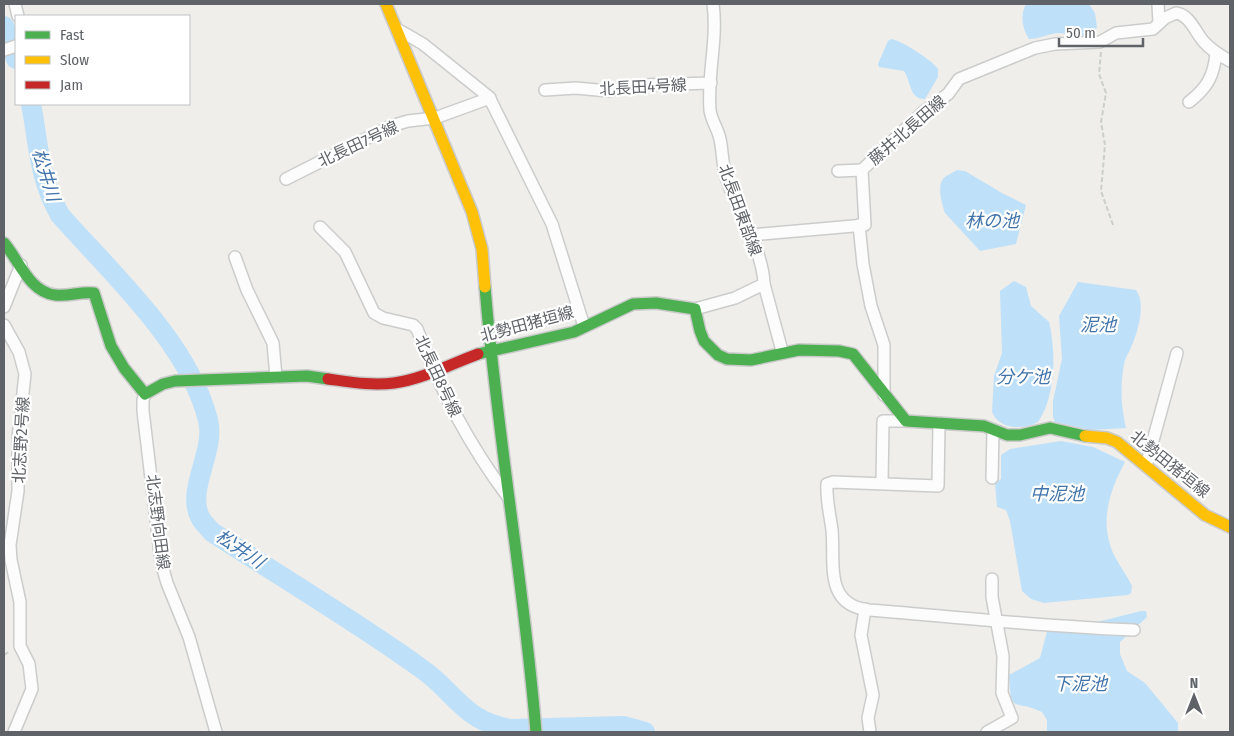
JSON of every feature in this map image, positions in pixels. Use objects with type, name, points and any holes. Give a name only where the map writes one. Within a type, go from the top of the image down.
[{"type":"street","points":[[386,4],[435,118],[472,212],[482,249],[490,350],[530,657],[536,732]]},
{"type":"street","name":"北長田東部線","points":[[713,4],[715,28],[711,50],[710,112],[720,139],[722,163],[764,276],[764,284],[782,352]]},
{"type":"street","points":[[1158,4],[1159,23]]},
{"type":"street","name":"藤井北長田線","points":[[859,225],[865,225],[862,170],[922,113],[948,94],[959,79],[1035,48],[1055,44],[1100,42],[1116,33],[1153,29],[1171,15],[1181,14],[1186,17],[1203,41],[1216,53],[1230,61]]},
{"type":"street","points":[[397,29],[423,44],[490,98],[552,224],[584,326]]},
{"type":"street","points":[[1189,102],[1203,92],[1210,81],[1216,53]]},
{"type":"street","name":"北長田4号線","points":[[545,90],[576,88],[608,92],[642,85],[711,83]]},
{"type":"street","name":"北長田7号線","points":[[286,179],[391,126],[408,121],[435,118],[490,98]]},
{"type":"street","points":[[838,170],[862,170]]},
{"type":"street","points":[[750,235],[859,225],[863,264],[871,306],[884,345],[884,394]]},
{"type":"street","name":"北長田8号線","points":[[320,227],[345,252],[374,313],[382,318],[413,325],[417,329],[433,371],[482,462],[509,498]]},
{"type":"street","points":[[4,244],[38,289],[52,295],[72,295],[85,291],[94,293],[98,299],[106,335],[114,355],[145,394]]},
{"type":"street","points":[[235,258],[247,290],[273,343],[276,377]]},
{"type":"street","points":[[4,307],[21,265]]},
{"type":"street","points":[[764,284],[735,298],[695,309],[700,334],[706,347],[725,357],[744,360],[782,352],[848,351],[853,354],[906,421]]},
{"type":"street","name":"北勢田猪垣線","points":[[145,394],[175,380],[306,376],[374,384],[412,379],[490,350],[574,332],[639,302],[695,309]]},
{"type":"street","name":"北志野2号線","points":[[4,325],[19,352],[25,374],[18,438],[18,491],[10,545],[10,560],[20,602],[20,646],[29,664],[32,689],[14,732]]},
{"type":"street","points":[[1146,466],[1177,353]]},
{"type":"street","name":"北志野向田線","points":[[145,394],[143,411],[162,562],[167,583],[189,637],[216,732]]},
{"type":"street","points":[[882,483],[883,421],[906,421]]},
{"type":"street","name":"北勢田猪垣線","points":[[906,421],[984,426],[992,431],[1007,435],[1020,435],[1050,428],[1085,436],[1107,438],[1117,442],[1205,515],[1230,527]]},
{"type":"street","points":[[939,423],[938,486],[892,486],[882,483],[833,482],[827,484],[836,586],[841,596],[848,603],[865,609],[1045,626],[1134,630]]},
{"type":"street","points":[[992,431],[992,478]]},
{"type":"street","points":[[987,732],[1012,718],[1002,693],[1003,656],[992,579]]},
{"type":"street","points":[[865,609],[861,635],[873,695],[868,718],[870,732]]},
{"type":"path","points":[[1103,40],[1099,74],[1106,93],[1100,128],[1105,145],[1101,191],[1113,225]]},
{"type":"water","points":[[1026,4],[1089,4],[1095,13],[1097,27],[1091,36],[1087,37],[1058,33],[1029,39],[1023,21]]},
{"type":"water","points":[[891,39],[916,51],[938,69],[938,77],[925,99],[916,97],[911,90],[904,71],[879,67],[878,64],[888,41]]},
{"type":"water","name":"林の池","points":[[957,170],[965,171],[1026,205],[1016,244],[980,251],[945,213],[941,196],[941,182],[946,176]]},
{"type":"water","name":"分ケ池","points":[[1014,281],[1026,287],[1031,306],[1049,322],[1053,346],[1053,373],[1044,412],[1038,422],[1019,427],[1012,427],[1000,422],[992,412],[994,376],[1002,353],[1000,291]]},
{"type":"water","name":"泥池","points":[[1078,282],[1136,290],[1139,296],[1141,303],[1140,320],[1124,362],[1122,380],[1122,404],[1126,428],[1091,430],[1055,422],[1053,417],[1053,401],[1062,359],[1059,316]]},
{"type":"water","name":"中泥池","points":[[1061,441],[1093,447],[1125,462],[1114,485],[1108,507],[1107,531],[1114,555],[1132,586],[1131,593],[1128,595],[1044,603],[1031,599],[1022,591],[1010,521],[1006,510],[997,507],[995,483],[1001,479],[1001,455],[1010,449]]},
{"type":"water","name":"下泥池","points":[[1146,611],[1147,617],[1120,642],[1120,654],[1127,671],[1145,683],[1178,723],[1178,732],[1047,732],[1047,720],[1042,712],[1015,704],[1011,696],[1009,675],[1040,658],[1049,624],[1097,622]]},
{"type":"waterway","name":"松井川","points":[[4,26],[15,56]]},
{"type":"waterway","name":"松井川","points":[[31,105],[43,174],[60,215],[146,310],[184,364],[198,391],[208,420],[209,432],[196,494],[197,506],[201,519],[212,532],[344,616],[422,669],[434,678],[461,705],[482,720],[511,729],[623,726],[645,732]]},
{"type":"traffic: fast","points":[[4,243],[31,282],[46,293],[55,295],[94,293],[111,346],[124,368],[145,394],[163,384],[175,381],[307,376],[328,379]]},
{"type":"traffic: fast","points":[[485,287],[496,398],[525,621],[536,732]]},
{"type":"traffic: fast","points":[[478,354],[574,332],[633,304],[656,303],[695,309],[704,341],[718,355],[727,359],[751,360],[799,350],[839,351],[853,354],[906,421],[984,426],[1007,435],[1020,435],[1050,428],[1085,436]]},
{"type":"traffic: slow","points":[[386,4],[472,212],[482,249],[485,287]]},
{"type":"traffic: slow","points":[[1085,436],[1107,438],[1117,442],[1205,515],[1230,527]]},
{"type":"traffic: jam","points":[[328,379],[369,384],[394,383],[426,375],[478,354]]}]
